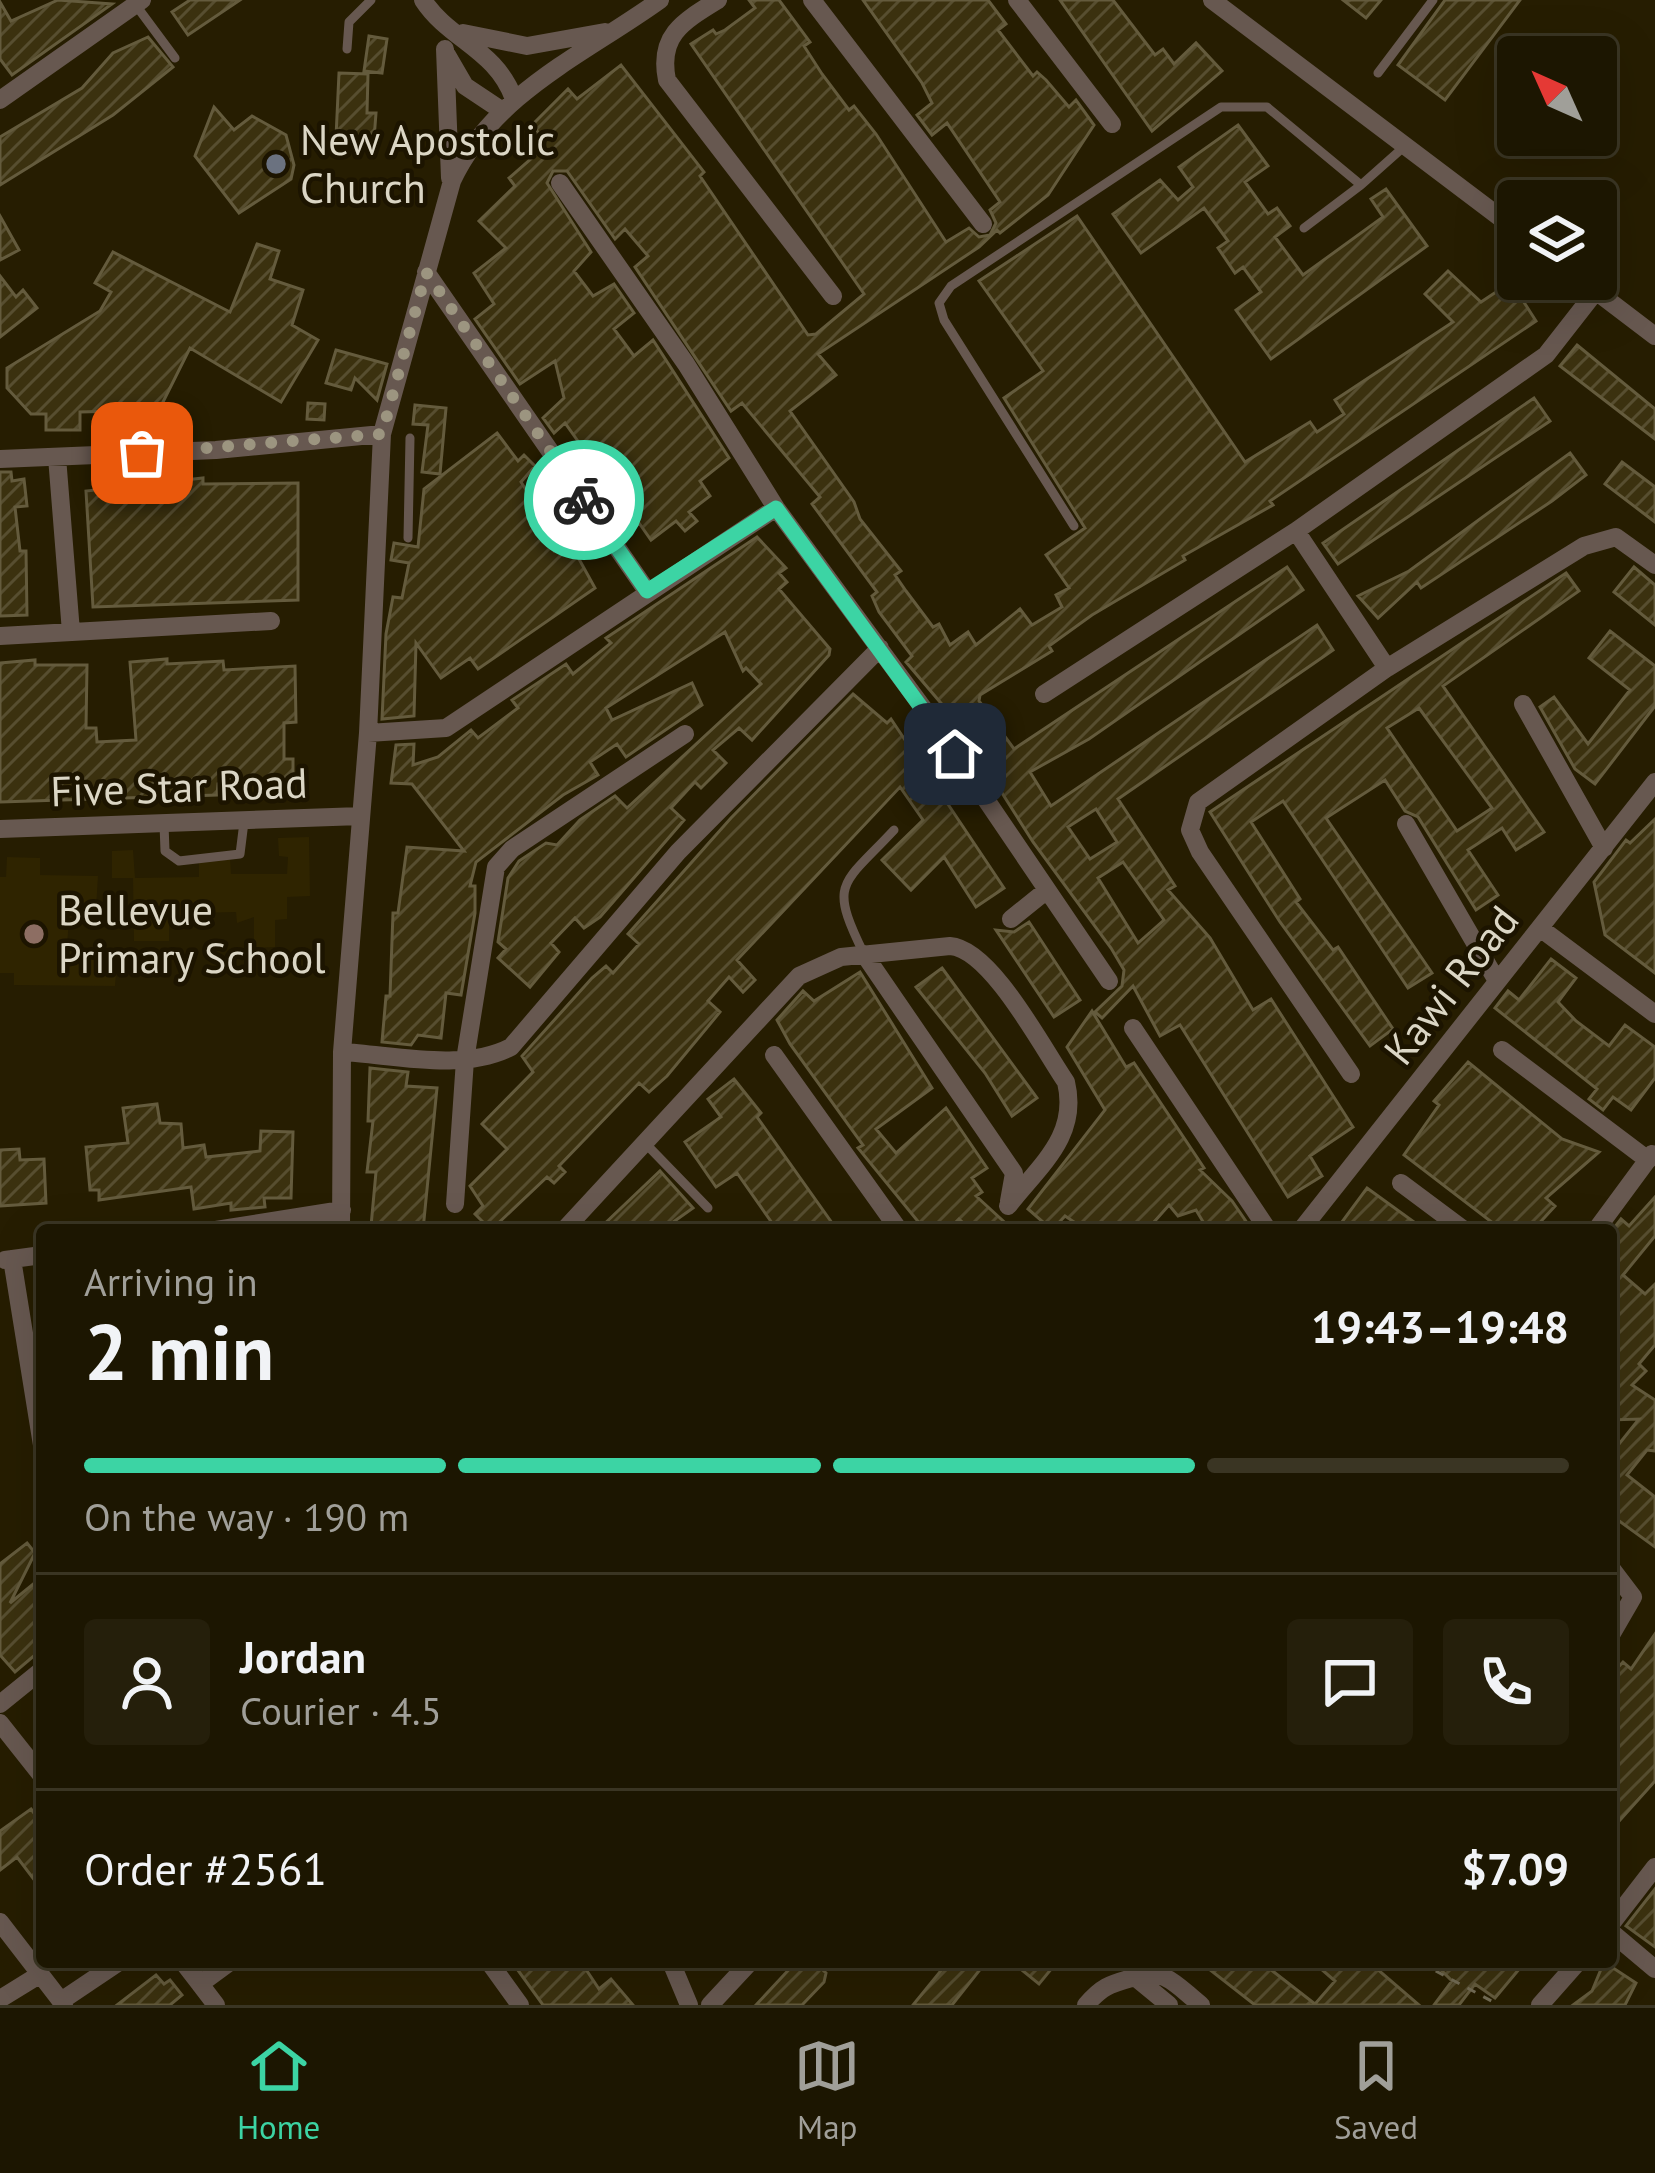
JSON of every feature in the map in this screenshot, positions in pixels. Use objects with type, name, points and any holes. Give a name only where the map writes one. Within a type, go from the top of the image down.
[{"type":"street","points":[[291,1224],[341,1220],[342,1052],[368,734],[382,434],[450,189],[471,145],[507,104],[661,0]]},
{"type":"street","points":[[718,0],[670,34],[662,55],[667,80],[833,296]]},
{"type":"street","points":[[812,0],[983,224]]},
{"type":"street","points":[[1017,0],[1112,124]]},
{"type":"street","points":[[1212,0],[1497,215]]},
{"type":"street","points":[[0,100],[138,2]]},
{"type":"street","points":[[428,9],[463,33],[503,73],[507,104]]},
{"type":"street","points":[[428,9],[465,86],[507,104]]},
{"type":"street","points":[[463,33],[526,46],[616,29]]},
{"type":"street","points":[[445,49],[450,189]]},
{"type":"street","points":[[560,183],[686,364],[776,508],[880,647],[1109,981]]},
{"type":"street","points":[[426,272],[647,591]]},
{"type":"street","points":[[1044,694],[1296,531],[1546,355],[1579,300]]},
{"type":"street","points":[[1608,300],[1655,336]]},
{"type":"street","points":[[0,459],[216,450],[382,434]]},
{"type":"street","points":[[57,457],[70,632]]},
{"type":"street","points":[[368,734],[446,728],[776,508]]},
{"type":"street","points":[[1296,531],[1388,668]]},
{"type":"street","points":[[1351,1074],[1190,830],[1198,802],[1388,668],[1599,538],[1616,537],[1655,565]]},
{"type":"street","points":[[0,636],[271,621]]},
{"type":"street","points":[[342,1052],[465,1060],[499,1054],[532,1027],[678,852],[880,647]]},
{"type":"street","points":[[1523,704],[1604,848]]},
{"type":"street","points":[[455,1204],[465,1060],[496,867],[512,849],[685,734]]},
{"type":"street","name":"Kawi Road","points":[[1306,1224],[1655,782]]},
{"type":"street","name":"Five Star Road","points":[[0,829],[361,816]]},
{"type":"street","points":[[1406,824],[1497,982]]},
{"type":"street","points":[[1011,919],[1047,890]]},
{"type":"street","points":[[1540,928],[1655,1014]]},
{"type":"street","points":[[569,1224],[791,983],[841,957],[864,954],[950,946],[978,955],[1066,1082],[1072,1116],[1065,1132],[1008,1206],[1014,1172],[864,954]]},
{"type":"street","points":[[1133,1028],[1264,1224]]},
{"type":"street","points":[[1502,1050],[1651,1155],[1600,1224]]},
{"type":"street","points":[[774,1055],[895,1224]]},
{"type":"street","points":[[1401,1183],[1456,1224]]},
{"type":"street","points":[[36,1256],[6,1260],[36,1414]]},
{"type":"street","points":[[1617,1576],[1634,1597],[1617,1625]]},
{"type":"street","points":[[0,1704],[36,1675]]},
{"type":"street","points":[[0,1723],[36,1768]]},
{"type":"street","points":[[1617,1920],[1655,1867]]},
{"type":"street","points":[[0,1922],[62,2003],[111,1968]]},
{"type":"street","points":[[1617,1934],[1655,1969]]},
{"type":"street","points":[[188,1968],[216,2005]]},
{"type":"street","points":[[200,1984],[222,1968]]},
{"type":"street","points":[[493,1968],[520,2005]]},
{"type":"street","points":[[673,1968],[685,2003]]},
{"type":"street","points":[[710,2005],[744,1968]]},
{"type":"street","points":[[1540,2005],[1573,1968]]},
{"type":"street","points":[[1086,2005],[1112,1979],[1160,1971],[1201,2005]]},
{"type":"street","points":[[0,1999],[40,1975]]},
{"type":"street","points":[[1135,1977],[1169,2005]]},
{"type":"lane","points":[[347,49],[349,22],[371,0]]},
{"type":"lane","points":[[1378,73],[1433,0]]},
{"type":"lane","points":[[138,2],[175,58]]},
{"type":"lane","points":[[1074,526],[944,320],[939,303],[951,286],[1221,107],[1267,107],[1361,184]]},
{"type":"lane","points":[[1304,228],[1406,144]]},
{"type":"lane","points":[[408,538],[410,438]]},
{"type":"lane","points":[[379,491],[409,490]]},
{"type":"lane","points":[[164,824],[165,851],[179,861],[240,854],[244,821]]},
{"type":"lane","points":[[864,954],[840,898],[894,830]]},
{"type":"lane","points":[[644,1142],[708,1208]]},
{"type":"path","points":[[1430,1968],[1499,2005]]},
{"type":"shaded area","name":"Bellevue Primary School","points":[[309,837],[310,896],[287,897],[287,919],[275,920],[275,947],[254,948],[254,917],[237,923],[236,912],[194,913],[193,925],[186,925],[185,915],[169,916],[169,941],[134,941],[133,878],[112,878],[112,851],[133,850],[135,878],[199,877],[199,859],[230,858],[231,874],[287,874],[288,857],[279,856],[278,838]]},
{"type":"shaded area","name":"Bellevue Primary School","points":[[7,857],[40,858],[40,875],[98,876],[96,909],[70,908],[66,957],[117,962],[115,986],[14,985],[14,973],[0,973],[0,877],[6,877]]},
{"type":"building","points":[[58,0],[112,4],[12,75],[0,59],[0,2],[11,21]]},
{"type":"building","points":[[190,0],[240,0],[188,35],[172,12]]},
{"type":"building","points":[[749,0],[779,0],[810,42],[804,46],[822,74],[849,110],[854,106],[876,134],[946,242],[969,228],[979,237],[990,235],[996,223],[990,210],[1000,202],[947,123],[932,135],[917,115],[932,103],[863,0],[988,0],[1006,24],[998,30],[1033,76],[1037,72],[1069,107],[1076,100],[1094,125],[1048,195],[1000,233],[997,230],[979,247],[818,354],[836,375],[790,411],[854,502],[860,519],[901,571],[895,575],[933,627],[939,624],[950,645],[968,632],[976,645],[1020,609],[1032,625],[1062,607],[1056,595],[1069,588],[1046,555],[1085,528],[1004,398],[1043,371],[979,281],[1077,216],[1245,462],[1310,422],[1317,432],[1344,414],[1335,400],[1453,322],[1425,294],[1448,271],[1481,302],[1497,291],[1497,300],[1523,300],[1536,321],[1270,501],[1273,505],[1092,615],[1049,646],[1052,651],[980,695],[979,701],[1014,749],[1287,567],[1303,590],[1089,739],[1030,772],[1051,806],[1317,625],[1333,650],[1118,799],[1175,886],[1168,890],[1210,938],[1253,1010],[1271,999],[1353,1127],[1310,1156],[1322,1176],[1288,1197],[1180,1025],[1160,1036],[1133,986],[1102,1018],[1095,1012],[1122,986],[1124,970],[1111,948],[1033,842],[957,722],[906,662],[912,656],[879,612],[872,596],[877,592],[812,504],[820,497],[742,403],[731,411],[635,267],[648,256],[625,229],[615,239],[567,171],[553,171],[547,183],[591,252],[574,271],[593,296],[614,284],[634,313],[614,329],[634,356],[653,340],[729,458],[700,481],[710,496],[689,512],[697,521],[685,531],[676,521],[651,540],[639,523],[625,536],[614,520],[629,506],[605,474],[591,486],[580,471],[592,461],[565,423],[554,433],[543,418],[564,398],[555,361],[520,384],[475,319],[494,304],[474,273],[506,248],[479,221],[515,186],[509,178],[540,151],[529,140],[538,132],[532,125],[568,89],[577,99],[621,65],[704,172],[700,176],[808,335],[816,334],[864,294],[691,44],[713,30],[716,34],[755,8]],"holes":[[[1096,809],[1117,842],[1090,859],[1068,827]],[[1123,862],[1164,920],[1138,943],[1098,878]]]},
{"type":"building","points":[[1060,0],[1113,0],[1155,55],[1163,49],[1174,64],[1196,43],[1222,71],[1152,131]]},
{"type":"building","points":[[1343,0],[1381,0],[1366,18]]},
{"type":"building","points":[[1445,0],[1520,0],[1445,100],[1398,65]]},
{"type":"building","points":[[369,36],[387,39],[382,73],[364,71]]},
{"type":"building","points":[[148,37],[173,67],[113,115],[0,185],[0,137],[82,88],[113,53]]},
{"type":"building","points":[[339,73],[368,74],[367,113],[376,113],[374,139],[336,137]]},
{"type":"building","points":[[214,107],[234,130],[252,116],[286,135],[294,165],[291,179],[239,213],[195,156]]},
{"type":"building","points":[[1238,125],[1268,166],[1245,182],[1268,214],[1277,208],[1290,226],[1275,237],[1303,275],[1383,217],[1371,199],[1386,189],[1427,246],[1271,359],[1236,310],[1261,292],[1243,267],[1235,273],[1218,248],[1228,241],[1204,208],[1141,253],[1113,214],[1160,180],[1178,200],[1193,187],[1179,167]]},
{"type":"building","points":[[0,216],[19,250],[0,260]]},
{"type":"building","points":[[257,244],[279,251],[270,279],[303,290],[292,325],[318,340],[281,402],[190,348],[159,410],[80,412],[80,430],[46,430],[46,414],[31,414],[7,388],[7,368],[100,311],[111,292],[95,283],[113,252],[230,312]]},
{"type":"building","points":[[0,276],[16,297],[23,290],[37,308],[0,337]]},
{"type":"building","points":[[1577,345],[1655,409],[1655,439],[1560,366]]},
{"type":"building","points":[[336,350],[387,364],[377,400],[355,378],[351,390],[326,383]]},
{"type":"building","points":[[1534,398],[1550,421],[1338,564],[1323,543]]},
{"type":"building","points":[[308,403],[325,404],[324,420],[307,419]]},
{"type":"building","points":[[415,405],[446,408],[440,474],[422,472],[428,425],[413,424]]},
{"type":"building","points":[[497,433],[518,461],[524,455],[535,466],[521,482],[542,515],[533,521],[554,551],[569,541],[595,588],[478,669],[470,658],[441,678],[416,643],[414,716],[382,719],[386,634],[393,597],[402,598],[409,563],[391,560],[394,543],[418,547],[424,489]]},
{"type":"building","points":[[1570,453],[1586,475],[1552,501],[1421,588],[1417,582],[1378,618],[1358,596],[1409,571]]},
{"type":"building","points":[[1622,462],[1655,487],[1655,522],[1605,484]]},
{"type":"building","points":[[0,472],[11,472],[12,481],[24,479],[27,506],[15,507],[20,551],[26,551],[27,615],[0,616]]},
{"type":"building","points":[[203,478],[203,484],[298,483],[298,600],[93,607],[86,491]]},
{"type":"building","points":[[757,537],[786,568],[779,573],[787,582],[779,589],[830,649],[829,655],[752,740],[739,728],[713,750],[726,763],[701,788],[695,782],[671,808],[684,820],[600,917],[584,928],[575,918],[551,943],[559,952],[530,987],[498,958],[506,949],[498,942],[508,878],[519,861],[546,843],[557,845],[580,820],[615,796],[627,808],[761,684],[746,668],[743,671],[725,632],[606,708],[612,720],[692,683],[702,705],[626,757],[617,744],[590,762],[598,775],[563,795],[476,862],[470,886],[475,886],[475,913],[461,995],[446,993],[441,1038],[418,1035],[411,1045],[382,1042],[386,996],[390,996],[393,913],[398,913],[407,847],[464,851],[412,784],[391,783],[396,745],[414,744],[413,765],[438,757],[471,730],[478,738],[518,708],[512,700],[566,664],[573,674],[611,643],[606,638]]},
{"type":"building","points":[[1634,567],[1655,585],[1655,625],[1614,592]]},
{"type":"building","points":[[1566,573],[1579,591],[1443,686],[1544,832],[1516,850],[1502,828],[1468,850],[1498,895],[1476,910],[1418,817],[1405,811],[1385,780],[1326,818],[1432,973],[1408,988],[1283,801],[1251,822],[1300,899],[1296,902],[1333,950],[1338,947],[1393,1029],[1370,1046],[1280,922],[1210,812]],"holes":[[[1419,708],[1492,808],[1457,831],[1387,728]]]},
{"type":"building","points":[[1610,631],[1655,666],[1655,706],[1595,784],[1575,769],[1540,707],[1554,697],[1588,744],[1630,690],[1589,658]]},
{"type":"building","points":[[167,659],[167,664],[223,661],[224,670],[295,666],[296,722],[284,723],[284,759],[293,759],[293,778],[218,784],[217,795],[0,802],[0,663],[35,660],[35,665],[87,665],[86,728],[96,728],[97,742],[136,740],[130,662]]},
{"type":"building","points":[[853,694],[887,723],[891,719],[1004,888],[976,907],[944,857],[911,890],[882,860],[923,820],[900,787],[737,960],[755,980],[743,992],[729,977],[708,1001],[720,1012],[667,1076],[649,1092],[639,1083],[559,1166],[565,1172],[554,1183],[547,1177],[497,1224],[485,1224],[475,1214],[483,1206],[470,1186],[507,1149],[482,1124],[533,1072],[522,1056],[592,978],[606,966],[613,973],[639,944],[628,934],[731,818]]},
{"type":"building","points":[[1655,819],[1655,973],[1605,935],[1594,882],[1626,840],[1630,843]]},
{"type":"building","points":[[1029,922],[1080,1000],[1054,1017],[996,930],[1014,932]]},
{"type":"building","points":[[1551,959],[1576,978],[1558,1002],[1576,1021],[1609,1046],[1625,1025],[1655,1047],[1655,1078],[1631,1110],[1613,1097],[1603,1110],[1589,1099],[1597,1089],[1495,1008],[1508,991],[1519,1000]]},
{"type":"building","points":[[942,968],[1037,1098],[1012,1116],[985,1073],[916,987]]},
{"type":"building","points":[[860,972],[932,1088],[876,1129],[896,1153],[946,1108],[987,1168],[972,1178],[982,1192],[976,1196],[1006,1224],[964,1224],[959,1219],[954,1224],[920,1224],[858,1148],[863,1145],[777,1020],[803,991],[814,1001]]},
{"type":"building","points":[[1092,1011],[1126,1067],[1134,1063],[1204,1168],[1200,1170],[1248,1224],[1204,1224],[1196,1210],[1178,1216],[1169,1205],[1152,1224],[1077,1224],[1065,1216],[1058,1224],[1045,1224],[1028,1209],[1105,1110],[1067,1047]]},
{"type":"building","points":[[1468,1062],[1562,1139],[1599,1152],[1546,1198],[1555,1206],[1538,1224],[1494,1224],[1404,1155],[1439,1105],[1434,1101]]},
{"type":"building","points":[[370,1068],[408,1072],[406,1086],[437,1088],[424,1224],[371,1224],[376,1172],[367,1172],[373,1121],[368,1121]]},
{"type":"building","points":[[734,1079],[833,1224],[773,1224],[737,1173],[716,1187],[685,1142],[721,1117],[708,1099]]},
{"type":"building","points":[[157,1104],[160,1123],[181,1124],[183,1148],[204,1145],[206,1157],[260,1151],[261,1131],[293,1132],[291,1198],[264,1198],[265,1207],[231,1210],[231,1203],[194,1209],[191,1187],[99,1200],[99,1190],[90,1190],[86,1147],[128,1143],[123,1108]]},
{"type":"building","points":[[19,1149],[20,1160],[44,1159],[46,1203],[0,1206],[0,1150]]},
{"type":"building","points":[[660,1171],[693,1208],[670,1224],[604,1224]]},
{"type":"building","points":[[1367,1188],[1417,1224],[1340,1224]]},
{"type":"building","points":[[1655,1197],[1655,1236],[1623,1275],[1645,1294],[1655,1284],[1655,1345],[1639,1364],[1646,1371],[1632,1385],[1655,1400],[1655,1451],[1647,1450],[1627,1475],[1655,1497],[1655,1547],[1617,1519],[1617,1446],[1639,1419],[1617,1420],[1617,1224],[1621,1219],[1629,1226]]},
{"type":"building","points":[[27,1543],[35,1553],[10,1603],[36,1582],[36,1654],[15,1672],[0,1655],[0,1564]]},
{"type":"building","points":[[1655,1634],[1655,1781],[1617,1823],[1617,1668],[1623,1662],[1631,1669]]},
{"type":"building","points":[[31,1809],[36,1816],[36,1882],[17,1857],[0,1870],[0,1831]]},
{"type":"building","points":[[1655,1889],[1655,1947],[1626,1926]]},
{"type":"building","points":[[516,1968],[585,1968],[599,1989],[611,1979],[633,2005],[543,2005]]},
{"type":"building","points":[[790,1968],[821,1968],[826,1973],[824,1982],[802,2005],[756,2005]]},
{"type":"building","points":[[943,1968],[981,1968],[952,2005],[913,2005]]},
{"type":"building","points":[[1019,1968],[1052,1968],[1039,1984]]},
{"type":"building","points":[[1208,1968],[1269,1968],[1315,2004],[1335,1981],[1320,1968],[1376,1968],[1419,2005],[1255,2005]]},
{"type":"building","points":[[1439,1968],[1520,1968],[1495,1998],[1475,1984],[1459,2005],[1434,2005],[1452,1981]]},
{"type":"building","points":[[1602,1968],[1613,1968],[1636,1983],[1625,2005],[1573,2005],[1592,1991]]},
{"type":"building","points":[[156,1975],[164,1984],[170,1980],[182,1995],[170,2005],[117,2005]]},
{"type":"way so far","points":[[142,453],[382,434],[426,272],[584,500]]},
{"type":"place","name":"New Apostolic Church","points":[[276,164]]},
{"type":"place","name":"Bellevue Primary School","points":[[34,934]]},
{"type":"route","points":[[584,500],[647,591],[776,508],[955,754]]}]
